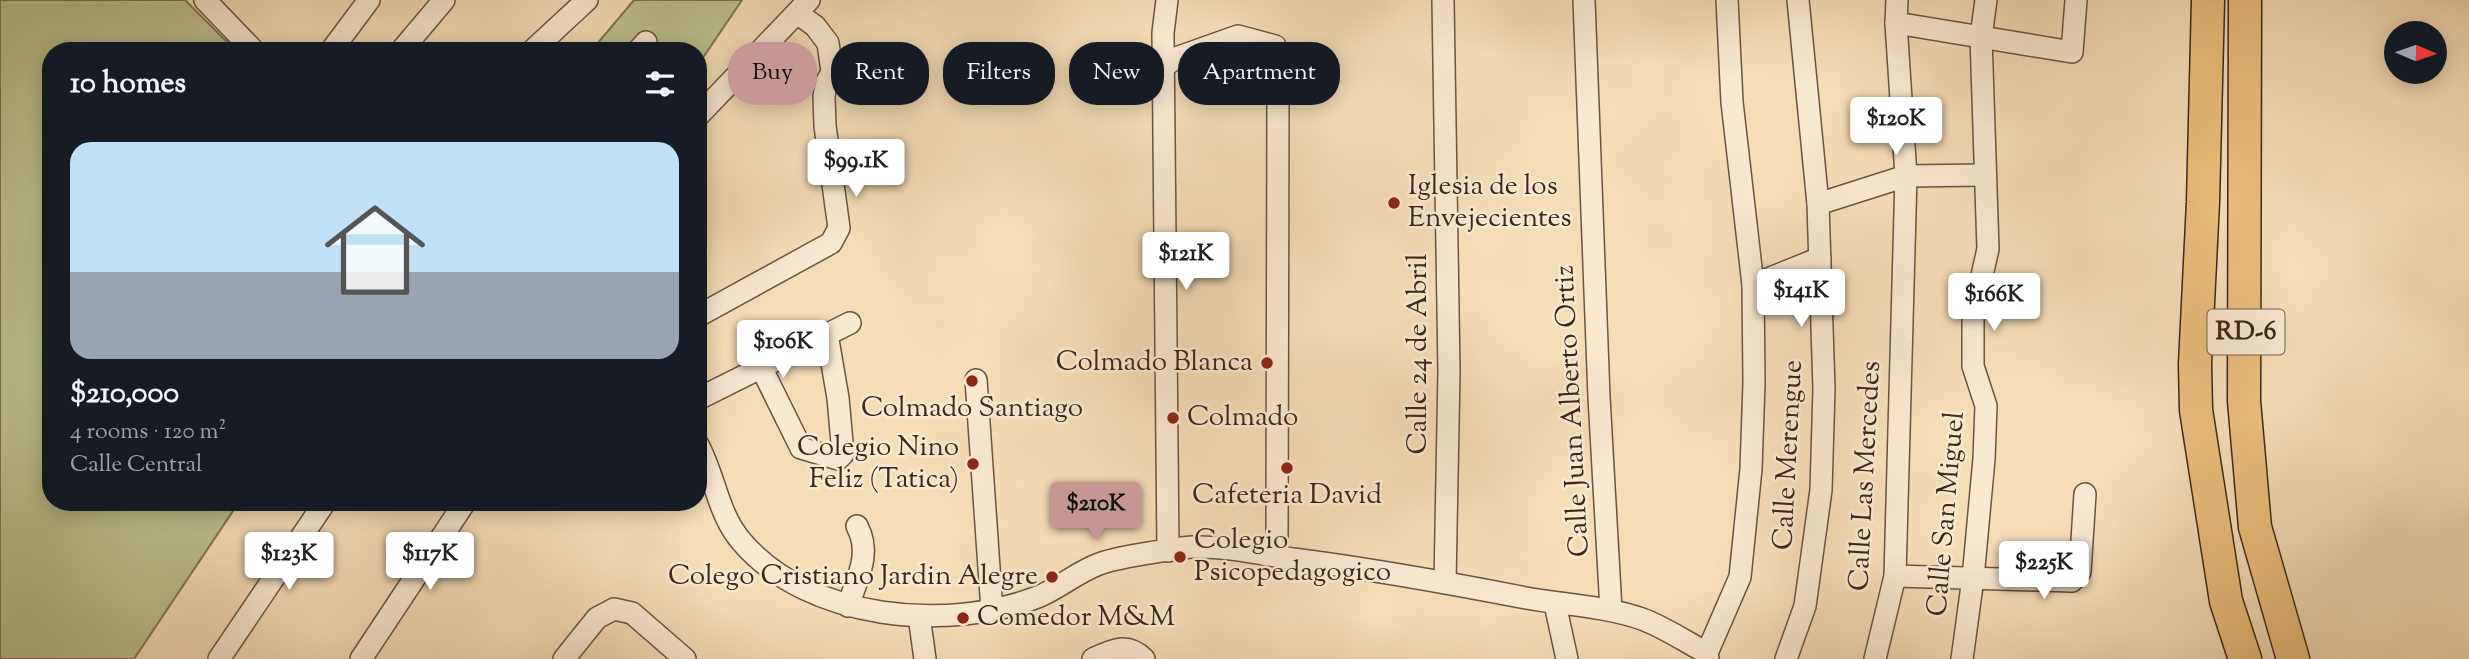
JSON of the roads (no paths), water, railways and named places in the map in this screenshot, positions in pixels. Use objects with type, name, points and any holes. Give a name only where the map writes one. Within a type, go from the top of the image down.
[{"type":"highway","name":"RD-6","points":[[2208,0],[2203,202],[2194,364],[2196,410],[2226,600],[2245,659]]},
{"type":"highway","name":"RD-6","points":[[2245,0],[2244,401],[2255,527],[2293,659]]},
{"type":"street","points":[[338,42],[369,0]]},
{"type":"street","points":[[409,42],[444,0]]},
{"type":"street","points":[[542,42],[587,0]]},
{"type":"street","points":[[1163,42],[1167,0]]},
{"type":"street","name":"Calle 24 de Abril","points":[[1443,0],[1448,370],[1445,582]]},
{"type":"street","name":"Calle Juan Alberto Ortiz","points":[[1584,0],[1599,397],[1611,610]]},
{"type":"street","points":[[707,461],[723,510],[740,540],[783,578],[848,606],[919,616],[992,611],[1041,596],[1101,562],[1193,547],[1399,573],[1555,604],[1611,610],[1644,620],[1707,656],[1740,577],[1751,468],[1754,383],[1753,285],[1732,102],[1727,0]]},
{"type":"street","name":"Calle Merengue","points":[[1786,659],[1805,606],[1821,490],[1824,389],[1818,204],[1798,0]]},
{"type":"street","name":"Calle Las Mercedes","points":[[1875,659],[1895,576],[1906,176],[1896,23],[1897,0]]},
{"type":"street","name":"Calle San Miguel","points":[[1962,659],[1973,578],[1986,406],[1973,366],[1973,315],[1988,249],[1981,37],[1986,0]]},
{"type":"street","points":[[1896,23],[2073,52],[2076,0]]},
{"type":"street","points":[[212,2],[246,42]]},
{"type":"street","points":[[707,107],[803,7],[828,43],[832,72],[824,96],[825,126],[839,228],[831,243],[707,311]]},
{"type":"street","points":[[1164,66],[1176,58],[1238,36],[1275,46],[1278,88],[1278,539],[1267,555]]},
{"type":"street","points":[[1163,105],[1168,551]]},
{"type":"street","points":[[1818,204],[1906,176],[1985,175]]},
{"type":"street","points":[[1753,285],[1820,258]]},
{"type":"street","points":[[707,394],[850,323]]},
{"type":"street","points":[[761,367],[800,448],[838,459],[843,454],[840,412],[827,334]]},
{"type":"street","points":[[976,380],[992,611]]},
{"type":"street","points":[[1895,576],[2072,581],[2080,572],[2085,494]]},
{"type":"street","points":[[219,659],[318,511]]},
{"type":"street","points":[[361,659],[459,511]]},
{"type":"street","points":[[848,606],[865,552],[864,539],[858,526]]},
{"type":"street","points":[[1555,604],[1562,658]]},
{"type":"street","points":[[564,659],[597,618],[614,609],[632,613],[685,659]]},
{"type":"street","points":[[919,616],[925,659]]},
{"type":"street","points":[[1093,659],[1124,648],[1137,651],[1144,659]]},
{"type":"place","name":"Iglesia de los Envejecientes","points":[[1394,203]]},
{"type":"place","name":"Colmado Blanca","points":[[1267,363]]},
{"type":"place","name":"Colmado Santiago","points":[[972,381]]},
{"type":"place","name":"Colmado","points":[[1173,418]]},
{"type":"place","name":"Colegio Nino Feliz (Tatica)","points":[[973,464]]},
{"type":"place","name":"Cafeteria David","points":[[1287,468]]},
{"type":"place","name":"Colegio Psicopedagogico","points":[[1180,557]]},
{"type":"place","name":"Colego Cristiano Jardin Alegre","points":[[1052,577]]},
{"type":"place","name":"Comedor M&M","points":[[963,618]]}]
